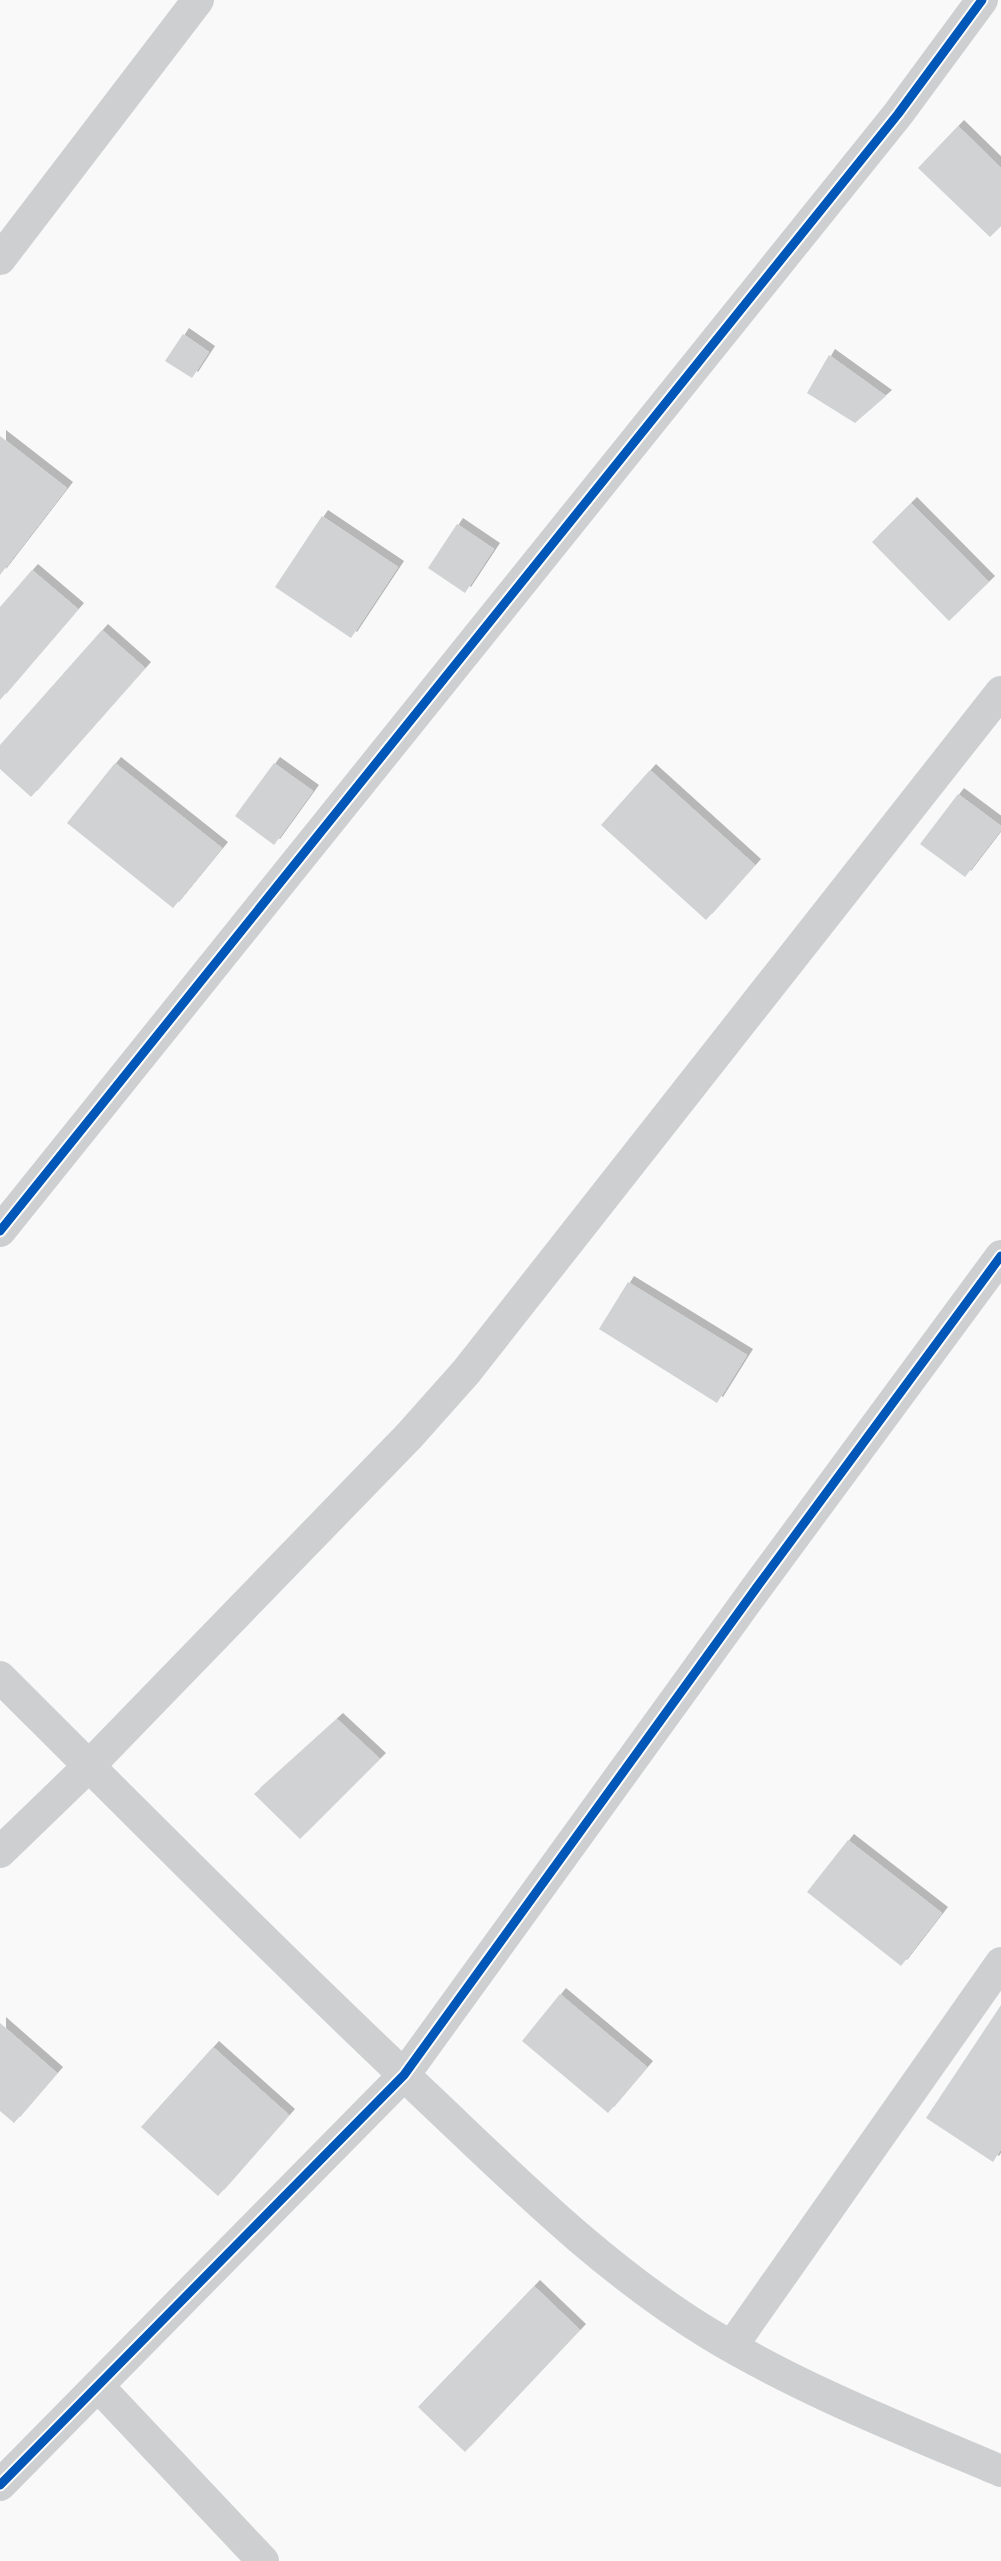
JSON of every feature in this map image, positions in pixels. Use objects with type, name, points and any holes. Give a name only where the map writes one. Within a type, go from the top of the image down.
[{"type":"street","points":[[0,259],[198,0]]},
{"type":"street","points":[[0,1231],[898,114],[982,0]]},
{"type":"street","points":[[0,1852],[89,1766],[410,1436],[466,1372],[1001,692]]},
{"type":"street","points":[[0,2485],[404,2075],[757,1587],[1001,1256]]},
{"type":"street","points":[[0,1678],[404,2075],[551,2214],[625,2276],[708,2333],[830,2398],[1001,2471]]},
{"type":"street","points":[[732,2346],[1001,1963]]},
{"type":"street","points":[[98,2386],[263,2561]]},
{"type":"building","points":[[958,126],[1001,168],[1001,226],[990,237],[918,168]]},
{"type":"building","points":[[183,334],[209,352],[192,378],[165,361]]},
{"type":"building","points":[[829,355],[886,396],[855,423],[807,393]]},
{"type":"building","points":[[0,436],[67,488],[0,575]]},
{"type":"building","points":[[911,503],[989,582],[949,621],[872,542]]},
{"type":"building","points":[[322,516],[398,567],[351,638],[275,587]]},
{"type":"building","points":[[457,524],[494,549],[465,593],[428,568]]},
{"type":"building","points":[[32,570],[78,609],[0,700],[0,607]]},
{"type":"building","points":[[102,630],[145,668],[31,797],[0,769],[0,745]]},
{"type":"building","points":[[115,763],[222,848],[173,908],[67,823]]},
{"type":"building","points":[[274,763],[313,791],[274,845],[235,816]]},
{"type":"building","points":[[650,770],[755,865],[706,920],[601,825]]},
{"type":"building","points":[[958,794],[1001,826],[1001,830],[965,877],[920,844]]},
{"type":"building","points":[[628,1282],[747,1355],[717,1403],[599,1329]]},
{"type":"building","points":[[337,1719],[380,1759],[300,1839],[254,1794]]},
{"type":"building","points":[[848,1840],[942,1913],[901,1966],[807,1892]]},
{"type":"building","points":[[560,1994],[647,2067],[608,2113],[522,2041]]},
{"type":"building","points":[[1001,2005],[1001,2149],[993,2162],[926,2118]]},
{"type":"building","points":[[0,2023],[57,2073],[14,2123],[0,2111]]},
{"type":"building","points":[[213,2047],[289,2115],[218,2196],[141,2127]]},
{"type":"building","points":[[534,2286],[580,2330],[465,2452],[418,2407]]},
{"type":"cycle path","points":[[0,1231],[898,114],[982,0]]},
{"type":"cycle path","points":[[0,2485],[404,2075],[757,1587],[1001,1256]]}]
